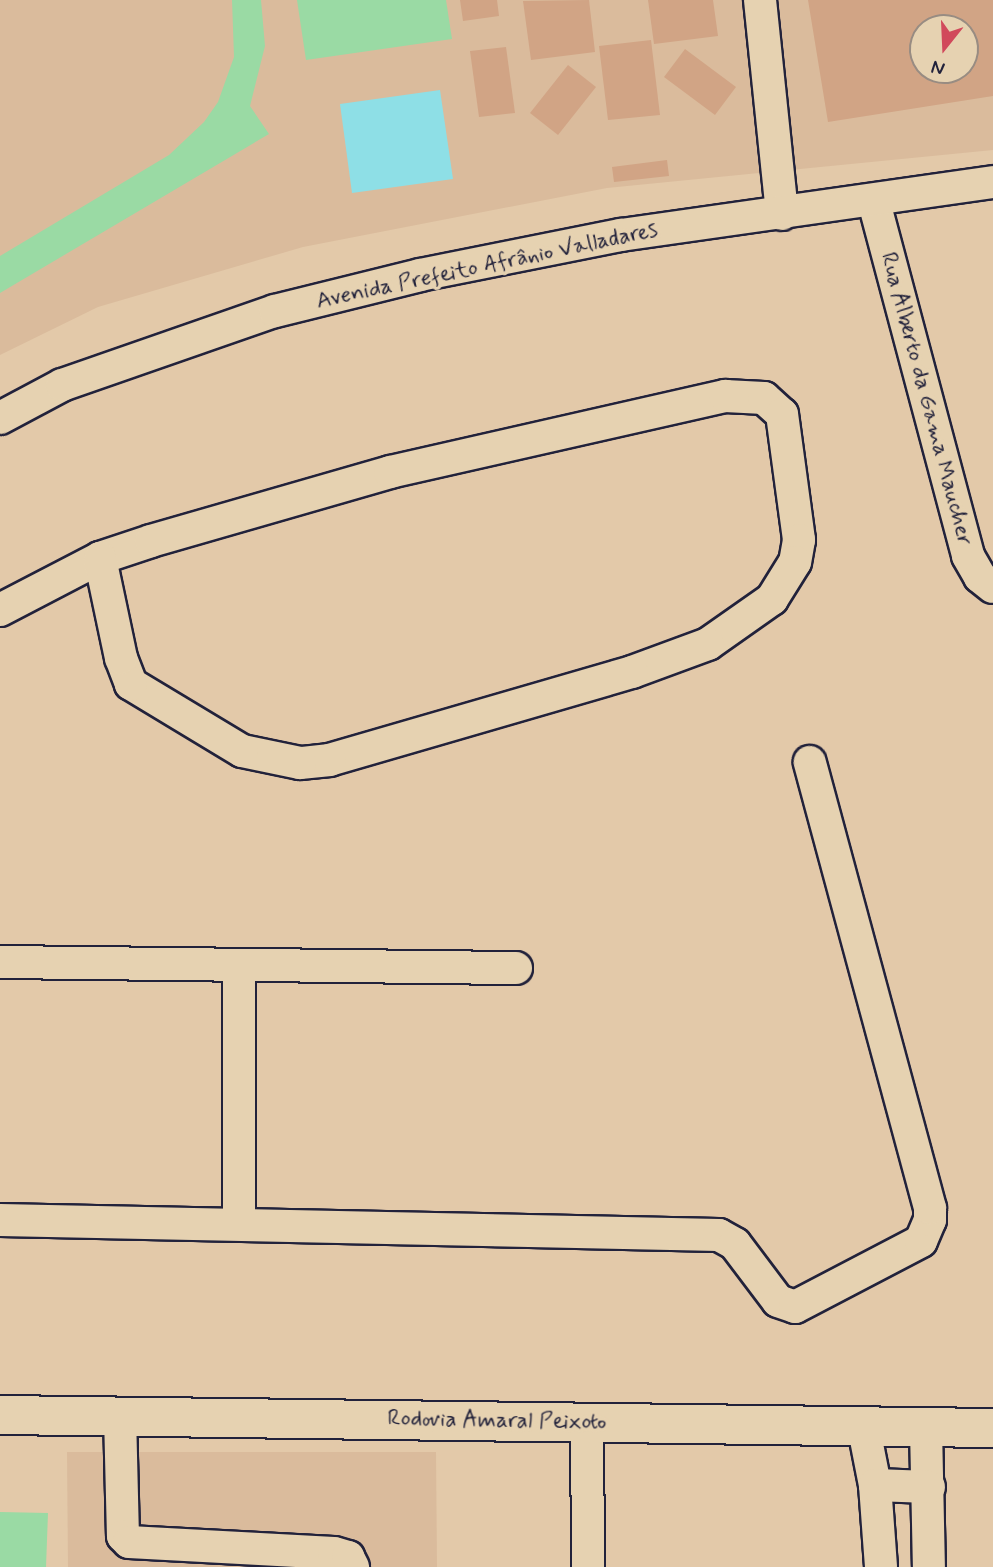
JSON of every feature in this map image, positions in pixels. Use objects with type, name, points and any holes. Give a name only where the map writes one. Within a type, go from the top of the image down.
[{"type":"highway","name":"Rodovia Amaral Peixoto","points":[[0,1415],[863,1424],[993,1428]]},
{"type":"street","points":[[760,0],[782,214]]},
{"type":"street","name":"Avenida Prefeito Afrânio Valladares","points":[[0,418],[62,386],[275,311],[621,235],[874,202],[993,182]]},
{"type":"street","name":"Rua Alberto da Gama Maucher","points":[[874,202],[968,556],[980,578],[993,587]]},
{"type":"street","points":[[0,610],[100,558],[390,472],[746,394],[775,404],[782,414],[799,540],[796,562],[772,599],[697,649],[632,672],[330,760],[300,763],[242,751],[142,695],[131,684],[121,659],[100,558]]},
{"type":"street","points":[[0,1220],[719,1234],[735,1244],[778,1301],[795,1307],[920,1241],[930,1220],[930,1208],[810,762]]},
{"type":"street","points":[[0,962],[516,968]]},
{"type":"street","points":[[239,965],[239,1223]]},
{"type":"street","points":[[120,1415],[123,1536],[129,1542],[334,1553],[348,1557],[353,1567]]},
{"type":"street","points":[[587,1422],[588,1567]]},
{"type":"street","points":[[863,1424],[875,1485],[881,1567]]},
{"type":"street","points":[[926,1428],[929,1567]]},
{"type":"street","points":[[875,1485],[929,1487]]},
{"type":"shaded area","points":[[0,0],[993,0],[993,150],[607,188],[303,247],[98,307],[0,355]]},
{"type":"shaded area","points":[[67,1452],[436,1452],[437,1567],[68,1567]]},
{"type":"green space","points":[[232,0],[261,0],[265,46],[250,106],[269,134],[0,293],[0,256],[169,155],[204,122],[218,102],[234,57]]},
{"type":"green space","points":[[297,0],[446,0],[452,39],[306,60]]},
{"type":"green space","points":[[0,1512],[48,1513],[46,1567],[0,1567]]},
{"type":"water","points":[[440,90],[453,179],[352,193],[340,104]]},
{"type":"building","points":[[460,0],[497,0],[499,16],[463,21]]},
{"type":"building","points":[[589,0],[595,52],[531,60],[523,1]]},
{"type":"building","points":[[648,0],[713,0],[718,36],[654,44]]},
{"type":"building","points":[[808,0],[993,0],[993,96],[828,122]]},
{"type":"building","points":[[651,40],[660,115],[608,120],[599,46]]},
{"type":"building","points":[[506,47],[515,113],[479,117],[470,51]]},
{"type":"building","points":[[685,49],[736,87],[715,115],[664,77]]},
{"type":"building","points":[[568,65],[596,87],[558,135],[530,113]]},
{"type":"building","points":[[667,160],[669,176],[614,182],[612,167]]}]
